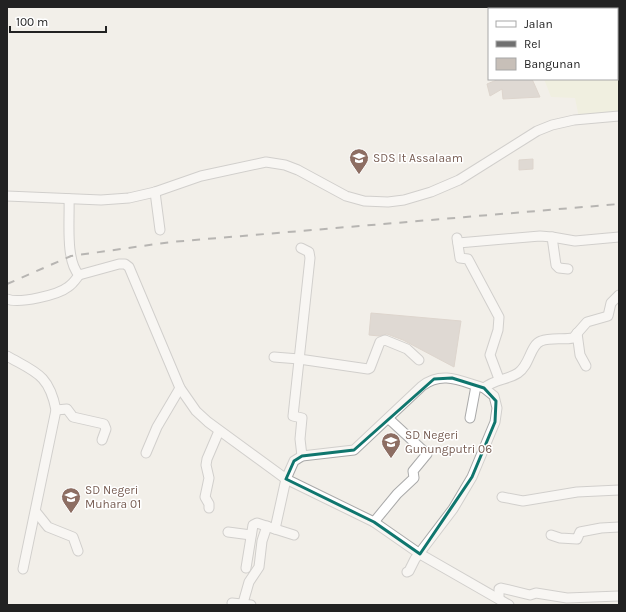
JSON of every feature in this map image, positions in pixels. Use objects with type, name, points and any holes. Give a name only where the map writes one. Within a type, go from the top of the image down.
[{"type":"street","points":[[7,196],[108,199],[129,198],[155,192],[201,176],[270,162],[285,165],[298,170],[346,196],[376,202],[404,200],[431,192],[459,180],[543,128],[574,120],[619,116]]},
{"type":"street","points":[[155,192],[160,230]]},
{"type":"street","points":[[69,198],[71,256],[74,268],[79,275]]},
{"type":"street","points":[[499,379],[490,355],[498,330],[498,316],[468,259],[460,258],[457,240],[552,236],[575,241],[619,237]]},
{"type":"street","points":[[552,236],[556,265],[559,268],[568,269]]},
{"type":"street","points":[[301,248],[309,252],[310,258],[293,416],[302,418],[300,439],[302,456]]},
{"type":"street","points":[[7,299],[18,301],[56,294],[68,288],[79,275],[119,264],[125,264],[129,267],[180,388],[196,411],[219,431],[286,479],[374,522],[420,554],[509,605]]},
{"type":"street","points":[[470,418],[480,387],[516,374],[524,369],[535,347],[540,341],[571,338],[577,333],[583,324],[590,320],[607,317],[611,303],[619,294]]},
{"type":"street","points":[[577,333],[580,355],[586,366]]},
{"type":"street","points":[[274,357],[368,369],[370,368],[380,342],[385,340],[408,350],[419,360]]},
{"type":"street","points":[[7,356],[42,376],[50,389],[56,410],[24,569]]},
{"type":"street","points":[[232,604],[247,604],[249,582],[259,567],[262,541],[271,528],[286,479],[294,461],[302,456],[354,450],[389,419],[422,386],[434,379],[446,377],[480,387],[494,396],[497,408],[495,422],[466,488],[407,572]]},
{"type":"street","points":[[146,453],[157,427],[180,388]]},
{"type":"street","points":[[56,410],[67,409],[71,415],[76,418],[104,424],[106,429],[102,440]]},
{"type":"street","points":[[374,522],[397,494],[414,478],[413,471],[427,454],[389,419]]},
{"type":"street","points":[[209,508],[209,504],[205,497],[209,478],[206,464],[219,431]]},
{"type":"street","points":[[502,497],[523,501],[577,492],[619,490]]},
{"type":"street","points":[[36,512],[50,529],[73,537],[78,551]]},
{"type":"street","points":[[246,568],[254,523],[294,535]]},
{"type":"street","points":[[551,535],[560,538],[577,539],[580,532],[619,527]]},
{"type":"street","points":[[228,532],[251,535]]},
{"type":"street","points":[[499,599],[501,588],[530,595],[536,594],[567,598],[619,596]]},
{"type":"highlighted area","points":[[452,378],[484,388],[496,401],[495,422],[472,477],[420,554],[374,522],[286,479],[294,461],[302,456],[354,450],[434,379]]},
{"type":"green space","points":[[619,7],[619,114],[579,118],[575,98],[551,97],[544,80],[618,80],[618,8]]},
{"type":"building","points":[[497,80],[532,80],[540,97],[503,99],[502,89],[490,96],[487,84]]},
{"type":"building","points":[[533,159],[533,169],[519,170],[519,160]]},
{"type":"building","points":[[371,313],[461,321],[454,367],[403,340],[387,334],[379,336],[369,335]]},
{"type":"railway","points":[[7,284],[71,256],[171,242],[619,204]]},
{"type":"place","name":"SDS It Assalaam","points":[[359,175]]},
{"type":"place","name":"SD Negeri Gunungputri 06","points":[[391,459]]},
{"type":"place","name":"SD Negeri Muhara 01","points":[[71,514]]}]
